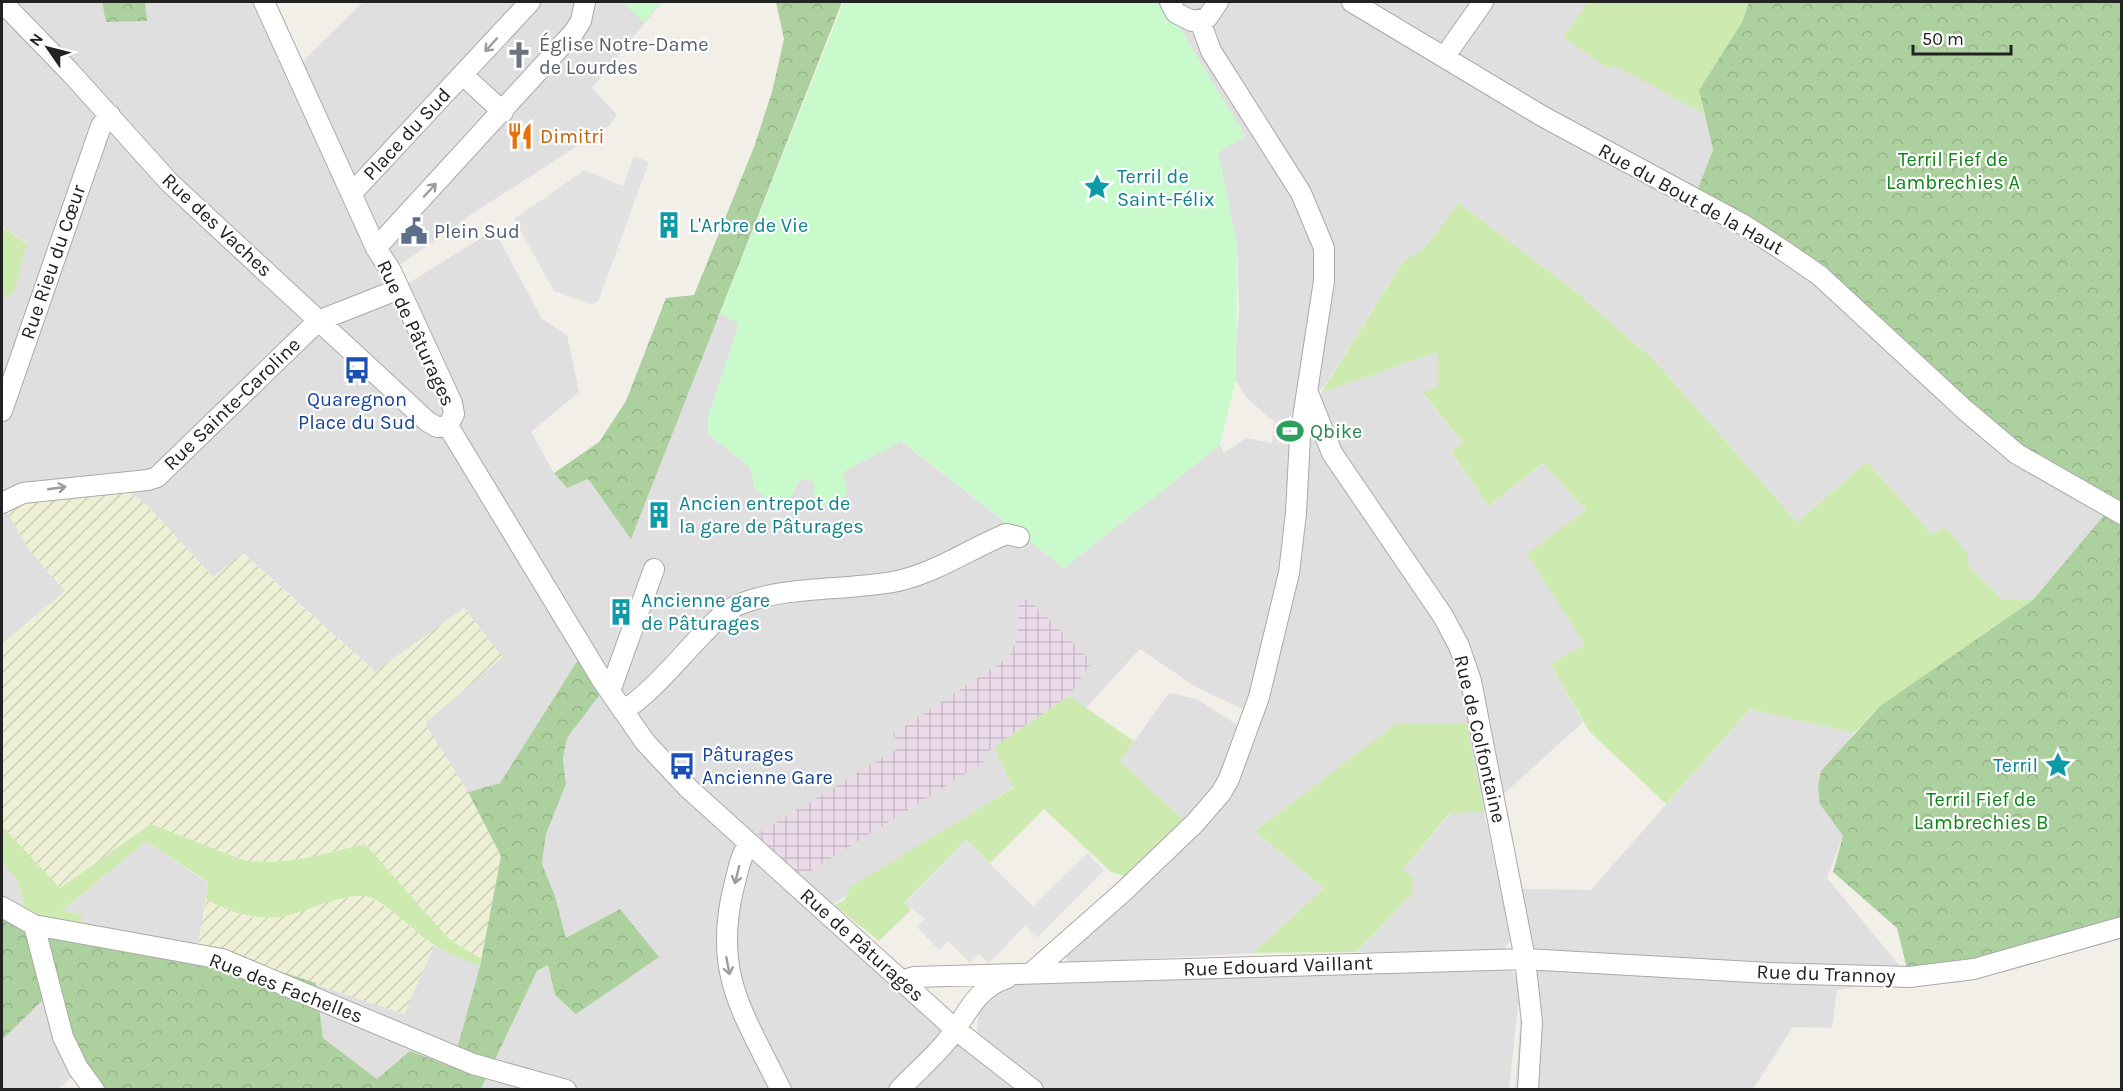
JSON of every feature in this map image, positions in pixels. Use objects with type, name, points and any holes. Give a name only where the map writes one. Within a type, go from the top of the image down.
[{"type":"street","name":"Rue des Vaches","points":[[2,2],[170,183],[428,422],[437,427],[448,426]]},
{"type":"street","name":"Rue de Pâturages","points":[[264,2],[376,248],[391,271],[453,408],[453,419],[448,426],[555,606],[641,737],[675,776],[955,1029],[1033,1089]]},
{"type":"street","name":"Place du Sud","points":[[352,193],[530,2]]},
{"type":"street","points":[[376,248],[574,32],[581,21],[585,2]]},
{"type":"street","points":[[1170,2],[1176,13],[1183,19],[1200,21],[1212,13],[1218,2]]},
{"type":"street","name":"Rue du Bout de la Haut","points":[[1352,2],[1542,116],[1742,224],[1778,247],[1819,275],[1965,410],[2017,454],[2121,514]]},
{"type":"street","points":[[1445,56],[1483,2]]},
{"type":"street","points":[[899,1089],[946,1042],[972,1001],[985,989],[1022,974],[1101,912],[1212,805],[1229,778],[1259,697],[1289,573],[1296,513],[1300,437],[1324,281],[1324,248],[1301,193],[1211,51],[1200,21]]},
{"type":"street","name":"Place du Sud","points":[[463,75],[503,112]]},
{"type":"street","name":"Rue Rieu du Cœur","points":[[2,411],[101,126],[110,116]]},
{"type":"street","points":[[318,321],[399,290]]},
{"type":"street","name":"Rue Sainte-Caroline","points":[[2,503],[23,493],[148,480],[158,477],[318,321]]},
{"type":"street","name":"Rue de Colfontaine","points":[[1308,392],[1332,453],[1443,616],[1459,646],[1471,681],[1525,959],[1532,1022],[1528,1089]]},
{"type":"street","points":[[623,711],[650,689],[721,615],[736,606],[814,590],[916,576],[1006,534],[1019,537]]},
{"type":"street","points":[[610,691],[654,568]]},
{"type":"street","points":[[749,844],[743,853],[729,908],[725,953],[732,986],[781,1089]]},
{"type":"street","name":"Rue des Fachelles","points":[[2,907],[34,925],[222,959],[473,1064],[566,1089]]},
{"type":"street","points":[[34,925],[63,1037],[78,1068],[94,1089]]},
{"type":"street","name":"Rue du Trannoy","points":[[1525,959],[1769,973],[1909,977],[1974,969],[2121,927]]},
{"type":"street","name":"Rue Edouard Vaillant","points":[[902,981],[914,977],[1525,959]]},
{"type":"street","points":[[932,1008],[949,982],[959,977]]},
{"type":"shaded area","points":[[2,2],[273,2],[301,63],[363,2],[662,2],[592,88],[617,115],[610,125],[478,210],[391,271],[399,289],[494,230],[542,319],[567,335],[579,392],[531,432],[554,473],[567,488],[588,479],[620,520],[720,313],[739,323],[708,434],[750,467],[755,489],[788,501],[801,478],[814,482],[843,472],[901,441],[1064,568],[1220,445],[1224,453],[1246,438],[1292,447],[1295,413],[1321,393],[1437,352],[1438,386],[1423,394],[1463,443],[1451,453],[1489,506],[1544,463],[1586,511],[1586,645],[1550,664],[1583,722],[1484,812],[1512,937],[1502,953],[1356,952],[1412,894],[1403,870],[1451,813],[1484,811],[1397,724],[1255,831],[1324,888],[1253,953],[1070,963],[1063,955],[1185,821],[1120,761],[1169,693],[1197,699],[1253,735],[1262,718],[1196,687],[1140,649],[1013,787],[824,910],[1033,1089],[481,1089],[537,971],[548,964],[555,995],[566,939],[555,896],[542,864],[546,834],[566,784],[563,759],[567,738],[608,684],[584,652],[500,783],[468,792],[424,723],[502,657],[464,608],[376,672],[243,553],[213,577],[146,504],[129,492],[8,512],[29,550],[65,591],[2,644],[2,300],[15,290],[25,248],[29,245],[2,226]]},
{"type":"shaded area","points":[[1164,2],[1588,2],[1564,37],[1610,69],[1614,64],[1704,114],[1713,150],[1742,224],[2112,507],[2033,600],[2002,599],[1969,567],[1945,527],[1933,535],[1867,462],[1797,522],[1654,360],[1575,291],[1459,203],[1422,251],[1404,260],[1324,387],[1295,408],[1288,419],[1274,421],[1245,396],[1236,380],[1234,361],[1239,311],[1237,244],[1218,152],[1245,136]]},
{"type":"shaded area","points":[[463,89],[490,115],[394,222],[382,219],[368,206],[363,196],[370,180],[454,90]]},
{"type":"shaded area","name":"L'Arbre de Vie","points":[[634,156],[649,162],[598,302],[590,304],[554,291],[514,219],[585,170],[623,186]]},
{"type":"shaded area","points":[[1274,421],[1294,421],[1292,447],[1272,444]]},
{"type":"shaded area","points":[[1019,594],[1036,607],[1092,662],[1069,696],[981,756],[984,762],[799,878],[754,836],[900,747],[893,734],[1008,658],[1017,640]]},
{"type":"shaded area","points":[[1750,709],[1854,733],[1818,787],[1843,836],[1827,878],[1909,977],[1837,990],[1832,1028],[1793,1027],[1753,1089],[1515,1090],[1525,959],[1519,889],[1591,890]]},
{"type":"shaded area","points":[[966,840],[1033,906],[1087,853],[1104,870],[1037,938],[1025,926],[989,963],[979,954],[970,963],[948,941],[939,950],[917,927],[925,919],[905,903]]},
{"type":"shaded area","points":[[146,841],[208,883],[198,947],[82,931],[61,912]]},
{"type":"shaded area","points":[[2,861],[17,880],[24,904],[18,911],[2,901]]},
{"type":"shaded area","points":[[434,946],[480,966],[452,1067],[377,1079],[323,1038],[316,983],[404,1014]]},
{"type":"shaded area","points":[[1500,961],[1521,980],[1509,1089],[1045,1089],[977,1032],[979,1010],[986,997],[1034,978]]},
{"type":"shaded area","points":[[56,986],[76,1074],[58,1089],[2,1090],[2,1040]]},
{"type":"green space","points":[[102,2],[145,2],[147,21],[106,22]]},
{"type":"green space","points":[[622,2],[662,2],[644,22]]},
{"type":"green space","points":[[776,2],[842,2],[631,539],[588,479],[567,488],[554,473],[599,442],[626,401],[666,298],[694,295],[754,147],[772,92],[784,39]]},
{"type":"green space","points":[[844,2],[1164,2],[1245,136],[1218,152],[1237,244],[1236,380],[1220,445],[1064,568],[902,441],[843,472],[847,493],[832,507],[821,504],[813,495],[814,482],[801,478],[788,501],[770,501],[755,489],[750,467],[708,434],[708,417],[739,324],[720,313]]},
{"type":"green space","points":[[1588,2],[1749,2],[1742,22],[1699,90],[1704,114],[1614,65],[1609,69],[1563,37]]},
{"type":"green space","name":"Terril Fief de Lambrechies A","points":[[1749,2],[2121,2],[2121,925],[1909,977],[1897,928],[1833,872],[1843,836],[1820,804],[1818,787],[1821,771],[1880,706],[2033,600],[2111,507],[2054,476],[1819,275],[1694,199],[1713,150],[1699,90],[1742,22]]},
{"type":"green space","points":[[1459,203],[1575,291],[1654,360],[1797,522],[1867,462],[1933,535],[1945,527],[1968,554],[1969,567],[2002,599],[2033,600],[1880,706],[1854,733],[1750,709],[1666,804],[1589,731],[1550,664],[1585,645],[1527,554],[1586,510],[1543,463],[1489,506],[1451,452],[1463,443],[1423,393],[1437,386],[1437,352],[1321,393],[1404,260],[1422,251]]},
{"type":"green space","points":[[2,227],[30,246],[25,248],[15,290],[2,300]]},
{"type":"green space","points":[[129,492],[146,504],[213,577],[243,553],[375,672],[464,608],[503,657],[425,723],[468,792],[501,856],[481,959],[449,939],[365,844],[307,858],[273,862],[246,861],[151,824],[60,889],[2,826],[2,644],[65,591],[29,550],[7,512],[24,502]]},
{"type":"green space","points":[[578,660],[605,688],[567,738],[563,759],[566,784],[546,834],[542,864],[555,896],[566,938],[620,909],[659,957],[576,1014],[555,995],[548,965],[537,971],[481,1089],[102,1089],[76,1051],[56,987],[2,1040],[2,901],[37,919],[210,949],[316,983],[323,1038],[377,1079],[410,1051],[452,1067],[480,966],[501,856],[468,792],[500,783]]},
{"type":"green space","points":[[1069,696],[1134,741],[1120,761],[1185,821],[1128,877],[1111,872],[1044,809],[990,863],[966,840],[905,902],[911,910],[879,941],[834,905],[844,900],[850,887],[1013,788],[994,747]]},
{"type":"green space","points":[[1396,724],[1467,724],[1484,812],[1450,813],[1403,870],[1413,878],[1412,894],[1356,952],[1253,953],[1324,888],[1255,831]]},
{"type":"green space","points":[[151,824],[246,861],[273,862],[307,858],[365,844],[449,939],[481,959],[480,966],[434,945],[380,902],[364,896],[337,899],[282,917],[248,916],[226,909],[206,899],[208,882],[146,841],[62,911],[82,914],[82,931],[18,911],[24,903],[17,880],[2,861],[2,826],[60,888]]},
{"type":"green space","points":[[366,895],[397,914],[434,946],[404,1014],[210,949],[198,947],[206,899],[249,917],[291,915],[329,900]]},
{"type":"place","name":"Église Notre-Dame de Lourdes","points":[[519,55]]},
{"type":"place","name":"Dimitri","points":[[520,136]]},
{"type":"place","name":"Terril de Saint-Félix","points":[[1097,187]]},
{"type":"place","name":"L'Arbre de Vie","points":[[669,225]]},
{"type":"place","name":"Plein Sud","points":[[414,231]]},
{"type":"place","name":"Quaregnon Place du Sud","points":[[357,370]]},
{"type":"place","name":"Qbike","points":[[1290,431]]},
{"type":"place","name":"Ancien entrepot de la gare de Pâturages","points":[[659,515]]},
{"type":"place","name":"Ancienne gare de Pâturages","points":[[621,612]]},
{"type":"place","name":"Terril","points":[[2058,765]]},
{"type":"place","name":"Pâturages Ancienne Gare","points":[[682,766]]},
{"type":"park label","name":"Terril Fief de Lambrechies B","points":[[1981,810]]}]
